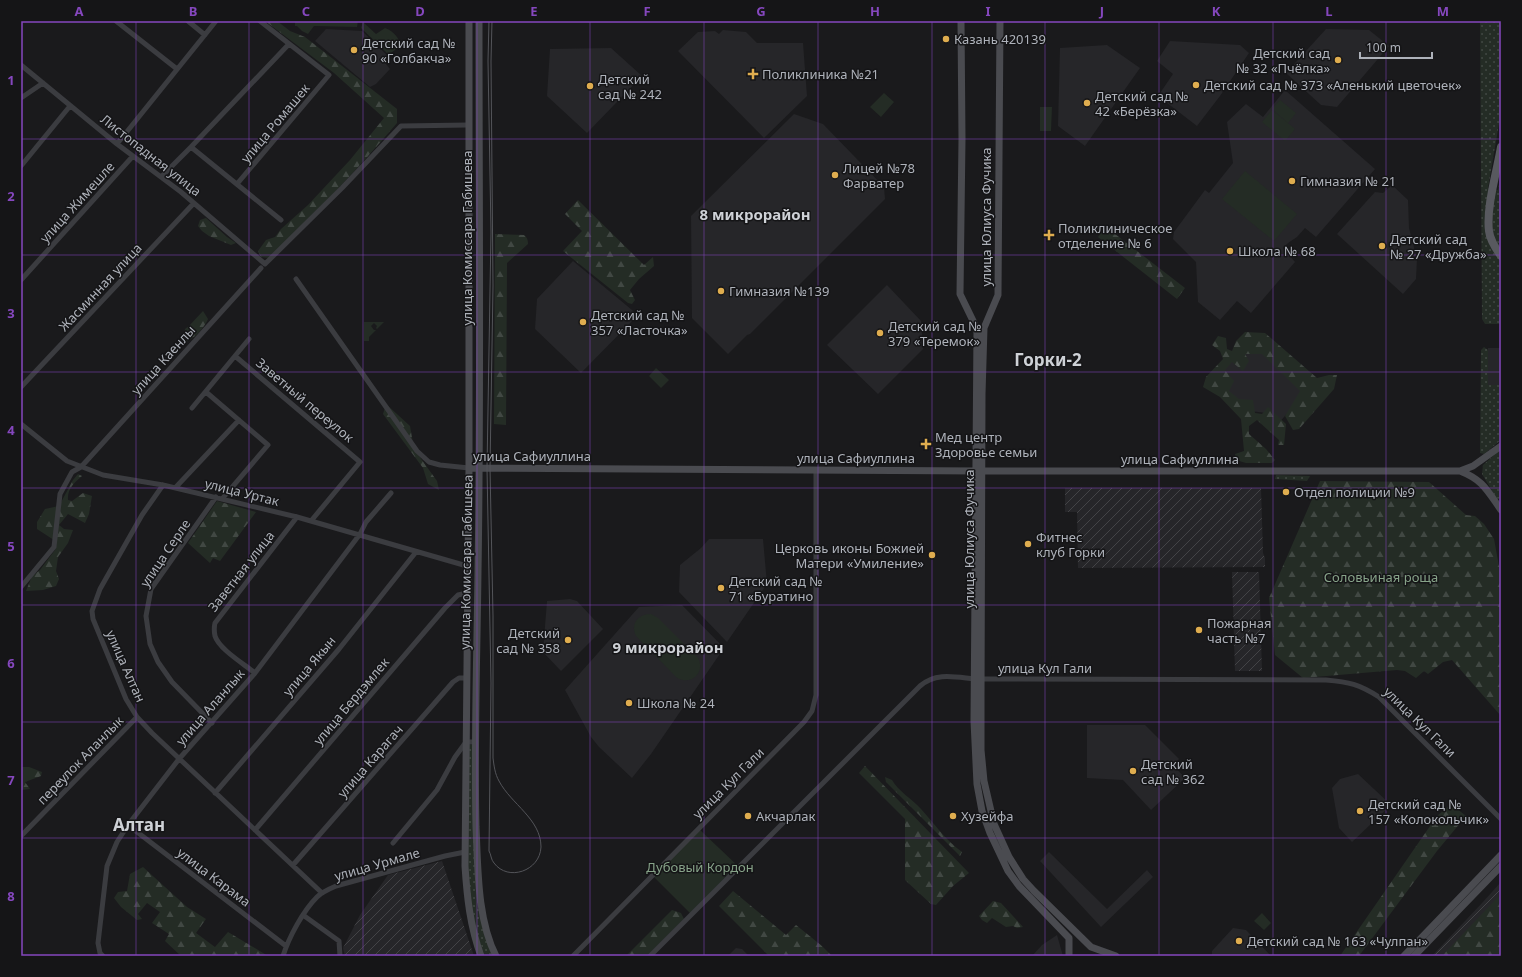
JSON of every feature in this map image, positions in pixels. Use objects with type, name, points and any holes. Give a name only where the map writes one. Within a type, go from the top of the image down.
[{"type":"main road","points":[[1501,147],[1493,189],[1489,231],[1493,245],[1501,256]]},
{"type":"street","points":[[116,21],[177,69]]},
{"type":"street","points":[[188,21],[205,35]]},
{"type":"street","name":"улица Жимешле","points":[[117,144],[216,21]]},
{"type":"street","points":[[161,176],[191,147],[289,44],[260,21]]},
{"type":"street","name":"улица Комиссара Габишева","points":[[469,21],[469,468],[465,852],[468,904],[471,924],[480,956]]},
{"type":"street","name":"улица Комиссара Габишева","points":[[479,21],[479,468],[475,789],[478,870],[484,919],[488,936],[496,956]]},
{"type":"street","name":"улица Юлиуса Фучика","points":[[961,21],[962,139],[960,294],[977,329],[978,679],[983,774],[994,824],[1009,857],[1023,879],[1083,941],[1096,950],[1116,956]]},
{"type":"street","name":"улица Юлиуса Фучика","points":[[978,471],[984,328],[998,295],[1000,21]]},
{"type":"street","name":"улица Ромашек","points":[[237,184],[329,75],[289,44]]},
{"type":"street","name":"Листопадная улица","points":[[21,65],[117,144],[161,176],[194,203],[263,266]]},
{"type":"street","points":[[21,98],[43,82]]},
{"type":"street","points":[[21,166],[70,106]]},
{"type":"street","name":"улица Каенлы","points":[[21,587],[54,547],[60,494],[72,472],[81,467],[263,266],[342,188],[401,126],[468,125]]},
{"type":"street","points":[[191,147],[281,220]]},
{"type":"street","name":"улица Жимешле","points":[[21,280],[133,156]]},
{"type":"street","name":"Жасминная улица","points":[[21,387],[194,203]]},
{"type":"street","name":"улица Сафиуллина","points":[[296,279],[417,451],[429,462],[440,465],[469,468],[978,471],[1460,471],[1473,466],[1501,446]]},
{"type":"street","points":[[192,408],[249,339]]},
{"type":"street","name":"Заветный переулок","points":[[236,356],[360,462],[311,521]]},
{"type":"street","points":[[176,488],[239,420],[206,392]]},
{"type":"street","name":"улица Серле","points":[[212,723],[172,682],[158,662],[150,644],[146,616],[151,589],[219,498],[268,445],[239,420]]},
{"type":"street","name":"улица Уртак","points":[[21,425],[67,461],[103,475],[163,485],[297,517],[467,566]]},
{"type":"street","name":"улица Кул Гали","points":[[573,956],[804,722],[812,711],[816,695],[816,470]]},
{"type":"street","points":[[1460,471],[1474,476],[1481,482],[1501,510]]},
{"type":"street","name":"улица Алтан","points":[[163,485],[142,515],[100,589],[92,610],[93,619],[126,699],[137,717],[152,733],[322,893]]},
{"type":"street","name":"улица Аланлык","points":[[104,956],[100,953],[98,943],[107,866],[117,842],[128,825],[180,759],[255,672],[360,534],[366,522],[391,493]]},
{"type":"street","name":"Заветная улица","points":[[255,672],[217,641],[215,635],[215,623],[297,517]]},
{"type":"street","name":"улица Якын","points":[[216,793],[339,649],[416,552]]},
{"type":"street","name":"улица Бердэмлек","points":[[255,830],[445,608],[458,595],[467,593]]},
{"type":"street","name":"улица Кул Гали","points":[[650,956],[926,680],[936,677],[978,679],[1326,680],[1350,682],[1365,688],[1379,697],[1501,819]]},
{"type":"street","name":"улица Карагач","points":[[293,865],[453,682],[459,678],[467,678]]},
{"type":"street","name":"улица Юлиуса Фучика","points":[[978,679],[974,721],[977,784],[982,810],[990,833],[1004,864],[1015,881],[1068,937]]},
{"type":"street","name":"переулок Аланлык","points":[[21,836],[137,717]]},
{"type":"street","points":[[393,843],[437,790],[455,757],[466,742],[476,742]]},
{"type":"street","name":"улица Карама","points":[[128,825],[286,946]]},
{"type":"street","name":"улица Урмале","points":[[283,956],[286,946],[303,915],[316,898],[322,893],[336,886],[445,856],[465,852]]},
{"type":"street","points":[[1404,956],[1501,855]]},
{"type":"street","points":[[1414,956],[1501,866]]},
{"type":"street","points":[[303,915],[338,941],[340,956]]},
{"type":"street","points":[[1069,956],[1068,937],[1083,941]]},
{"type":"shaded area","name":"Детский сад № 90 «Голбакча»","points":[[326,29],[362,31],[391,59],[386,64],[390,69],[376,84],[370,87],[315,41]]},
{"type":"shaded area","name":"Детский сад № 32 «Пчёлка»","points":[[1326,29],[1369,30],[1389,46],[1337,107],[1321,105],[1286,73]]},
{"type":"shaded area","name":"Поликлиника №21","points":[[723,30],[746,32],[757,43],[803,43],[807,96],[764,138],[678,51],[698,32],[715,31],[719,34]]},
{"type":"shaded area","name":"Детский сад № 373 «Аленький цветочек»","points":[[1170,41],[1240,45],[1249,53],[1220,96],[1197,126],[1158,96],[1173,74],[1157,61]]},
{"type":"shaded area","name":"Детский сад № 42 «Берёзка»","points":[[1107,45],[1140,68],[1085,146],[1058,126],[1060,48]]},
{"type":"shaded area","name":"Детский сад № 242","points":[[611,48],[642,76],[587,133],[547,96],[550,49]]},
{"type":"shaded area","name":"Гимназия № 21","points":[[1285,90],[1375,169],[1316,237],[1305,228],[1297,237],[1283,248],[1295,262],[1251,313],[1237,301],[1220,320],[1198,302],[1196,262],[1173,239],[1174,232],[1205,190],[1209,193],[1233,163],[1227,122],[1246,104],[1263,117]]},
{"type":"shaded area","points":[[794,114],[823,124],[884,187],[885,199],[750,334],[747,335],[728,354],[692,318],[691,216]]},
{"type":"shaded area","name":"Детский сад № 27 «Дружба»","points":[[1392,185],[1408,200],[1409,228],[1417,259],[1416,279],[1403,294],[1337,234],[1375,192],[1383,193]]},
{"type":"shaded area","name":"Детский сад № 357 «Ласточка»","points":[[573,261],[638,315],[581,373],[535,329],[537,299]]},
{"type":"shaded area","name":"Детский сад № 379 «Теремок»","points":[[887,285],[921,321],[923,349],[878,394],[827,345]]},
{"type":"shaded area","points":[[1253,338],[1309,388],[1278,424],[1266,413],[1250,411],[1208,382]]},
{"type":"shaded area","points":[[1488,348],[1501,348],[1501,388],[1486,389],[1485,364]]},
{"type":"shaded area","points":[[1065,488],[1261,488],[1263,553],[1265,558],[1265,567],[1078,568],[1077,512],[1065,512]]},
{"type":"shaded area","name":"Детский сад № 71 «Буратино","points":[[709,539],[763,539],[767,584],[727,642],[679,592],[680,565],[701,548]]},
{"type":"shaded area","points":[[1232,572],[1259,572],[1262,671],[1235,671]]},
{"type":"shaded area","name":"Детский сад № 358","points":[[570,599],[577,601],[603,629],[561,671],[543,652],[547,601]]},
{"type":"shaded area","name":"Школа № 24","points":[[682,605],[724,648],[651,754],[632,778],[599,747],[591,737],[565,690],[639,607]]},
{"type":"shaded area","name":"Детский сад № 362","points":[[1087,725],[1145,725],[1179,759],[1173,765],[1185,778],[1151,810],[1123,780],[1087,778]]},
{"type":"shaded area","name":"Детский сад № 157 «Колокольчик»","points":[[1358,774],[1391,805],[1352,842],[1339,828],[1332,788],[1340,779]]},
{"type":"shaded area","points":[[1049,852],[1107,909],[1147,870],[1153,877],[1101,927],[1040,861]]},
{"type":"shaded area","points":[[442,861],[474,956],[345,956],[343,948],[360,915],[388,875]]},
{"type":"shaded area","points":[[1501,882],[1501,956],[1432,956],[1483,902]]},
{"type":"shaded area","name":"Детский сад № 163 «Чулпан»","points":[[1233,928],[1246,930],[1271,956],[1212,956],[1212,951]]},
{"type":"shaded area","points":[[1057,935],[1063,956],[1032,956],[1042,945]]},
{"type":"shaded area","points":[[736,948],[742,949],[749,956],[728,956]]},
{"type":"green space","points":[[265,21],[277,21],[290,31],[305,37],[397,109],[397,123],[335,192],[269,258],[261,257],[258,251],[266,240],[275,237],[281,229],[308,205],[350,160],[384,118],[334,73]]},
{"type":"green space","points":[[295,21],[358,21],[357,27],[314,26],[308,34],[295,26]]},
{"type":"green space","points":[[1480,21],[1501,21],[1501,112],[1488,188],[1498,190],[1501,174],[1501,324],[1485,324],[1482,319]]},
{"type":"green space","points":[[363,22],[376,34],[385,28],[390,30],[399,40],[399,45],[389,55],[361,28]]},
{"type":"green space","points":[[884,93],[894,102],[881,117],[870,107]]},
{"type":"green space","points":[[1280,100],[1296,113],[1288,123],[1272,109]]},
{"type":"green space","points":[[1040,107],[1052,107],[1051,131],[1040,131]]},
{"type":"green space","points":[[1272,110],[1295,129],[1285,141],[1262,122]]},
{"type":"green space","points":[[1245,171],[1297,214],[1274,241],[1222,199]]},
{"type":"green space","points":[[578,200],[644,265],[653,257],[654,266],[639,279],[630,290],[635,300],[632,304],[628,303],[563,251],[582,231],[565,214]]},
{"type":"green space","points":[[206,218],[236,243],[231,245],[209,236],[202,231],[198,226],[200,220]]},
{"type":"green space","points":[[1106,227],[1185,288],[1177,299],[1098,237]]},
{"type":"green space","points":[[495,234],[524,235],[527,238],[528,243],[507,263],[506,425],[494,424]]},
{"type":"green space","points":[[203,311],[208,319],[202,329],[186,342],[184,336],[185,329]]},
{"type":"green space","points":[[364,322],[384,322],[377,329],[377,326],[374,323],[371,326],[374,330],[376,330],[369,337],[369,341],[364,341]]},
{"type":"green space","points":[[1245,332],[1265,333],[1317,378],[1337,375],[1334,389],[1299,429],[1293,430],[1285,416],[1300,391],[1262,354],[1245,354],[1249,361],[1243,371],[1232,362],[1225,370],[1234,381],[1229,391],[1239,399],[1253,400],[1255,413],[1262,414],[1268,407],[1286,424],[1284,445],[1278,445],[1279,440],[1257,420],[1249,426],[1249,434],[1266,449],[1275,460],[1272,463],[1246,463],[1236,460],[1235,454],[1244,451],[1241,419],[1220,397],[1203,387],[1206,377],[1223,359],[1220,351],[1212,345],[1218,336],[1226,338],[1227,349],[1232,351],[1236,341]]},
{"type":"green space","points":[[1484,347],[1488,350],[1488,385],[1501,385],[1501,440],[1484,454],[1480,453],[1480,451],[1481,350]]},
{"type":"green space","points":[[656,368],[669,380],[661,388],[649,376]]},
{"type":"green space","points":[[386,404],[410,426],[414,449],[437,481],[439,490],[428,484],[423,468],[383,414]]},
{"type":"green space","points":[[1501,449],[1501,498],[1497,499],[1482,474],[1483,465]]},
{"type":"green space","points":[[78,474],[82,476],[70,489],[68,500],[72,501],[83,493],[92,496],[89,514],[85,523],[68,514],[59,525],[64,529],[73,530],[68,543],[58,557],[56,571],[59,579],[56,586],[43,590],[26,591],[32,576],[40,570],[55,550],[57,542],[37,529],[37,522],[45,509],[59,506],[73,480]]},
{"type":"green space","points":[[1276,475],[1310,476],[1307,481],[1275,479]]},
{"type":"green space","name":"Соловьиная роща","points":[[1320,481],[1429,482],[1466,515],[1475,516],[1484,524],[1494,539],[1501,577],[1501,716],[1452,660],[1443,662],[1428,674],[1424,671],[1416,678],[1405,671],[1397,670],[1303,678],[1275,655],[1269,598]]},
{"type":"green space","points":[[217,501],[256,512],[220,561],[213,558],[210,563],[188,543]]},
{"type":"green space","points":[[646,614],[651,614],[658,618],[698,658],[700,669],[695,677],[681,680],[676,677],[636,636],[634,628],[636,620]]},
{"type":"green space","points":[[1501,716],[1501,735],[1499,732]]},
{"type":"green space","points":[[468,745],[474,745],[477,893],[494,956],[485,956],[471,905],[466,852]]},
{"type":"green space","points":[[865,766],[969,873],[953,886],[936,905],[931,904],[905,880],[905,819],[859,773]]},
{"type":"green space","points":[[21,767],[29,767],[42,772],[41,776],[25,782],[30,789],[21,790]]},
{"type":"green space","points":[[885,777],[892,780],[898,788],[921,809],[945,837],[962,852],[960,856],[886,782]]},
{"type":"green space","points":[[1451,804],[1466,816],[1437,851],[1359,956],[1340,956],[1437,816]]},
{"type":"green space","name":"Дубовый Кордон","points":[[699,829],[739,867],[691,914],[653,876]]},
{"type":"green space","points":[[143,867],[187,907],[206,919],[196,933],[215,947],[228,932],[268,956],[181,956],[165,941],[169,934],[152,923],[160,912],[147,903],[138,914],[142,919],[137,920],[121,907],[114,898],[118,892],[127,891],[130,874]]},
{"type":"green space","points":[[733,891],[786,935],[796,925],[832,956],[769,956],[719,906]]},
{"type":"green space","points":[[1501,895],[1501,956],[1442,956],[1499,896]]},
{"type":"green space","points":[[993,901],[1001,903],[1023,927],[1006,927],[992,918],[987,923],[982,920],[979,916]]},
{"type":"green space","points":[[672,910],[681,913],[684,919],[647,956],[626,956]]},
{"type":"green space","points":[[1262,913],[1271,923],[1264,930],[1254,921]]},
{"type":"tram line","points":[[489,21],[488,61],[491,232],[487,468],[491,683],[489,851],[493,862],[500,869],[515,873],[529,868],[535,862],[541,847],[540,837],[531,820],[504,789],[499,781],[493,758],[493,616],[490,468],[493,286],[492,21]]},
{"type":"place","name":"Казань 420139","points":[[946,39]]},
{"type":"place","name":"Детский сад № 90 «Голбакча»","points":[[354,50]]},
{"type":"place","name":"Детский сад № 32 «Пчёлка»","points":[[1338,60]]},
{"type":"place","name":"Поликлиника №21","points":[[753,74]]},
{"type":"place","name":"Детский сад № 373 «Аленький цветочек»","points":[[1196,85]]},
{"type":"place","name":"Детский сад № 242","points":[[590,86]]},
{"type":"place","name":"Детский сад № 42 «Берёзка»","points":[[1087,103]]},
{"type":"place","name":"Лицей №78 Фарватер","points":[[835,175]]},
{"type":"place","name":"Гимназия № 21","points":[[1292,181]]},
{"type":"place","name":"Поликлиническое отделение № 6","points":[[1049,235]]},
{"type":"place","name":"Детский сад № 27 «Дружба»","points":[[1382,246]]},
{"type":"place","name":"Школа № 68","points":[[1230,251]]},
{"type":"place","name":"Гимназия №139","points":[[721,291]]},
{"type":"place","name":"Детский сад № 357 «Ласточка»","points":[[583,322]]},
{"type":"place","name":"Детский сад № 379 «Теремок»","points":[[880,333]]},
{"type":"place","name":"Мед центр Здоровье семьи","points":[[926,444]]},
{"type":"place","name":"Отдел полиции №9","points":[[1286,492]]},
{"type":"place","name":"Фитнес клуб Горки","points":[[1028,544]]},
{"type":"place","name":"Церковь иконы Божией Матери «Умиление»","points":[[932,555]]},
{"type":"place","name":"Детский сад № 71 «Буратино","points":[[721,588]]},
{"type":"place","name":"Пожарная часть №7","points":[[1199,630]]},
{"type":"place","name":"Детский сад № 358","points":[[568,640]]},
{"type":"place","name":"Школа № 24","points":[[629,703]]},
{"type":"place","name":"Детский сад № 362","points":[[1133,771]]},
{"type":"place","name":"Детский сад № 157 «Колокольчик»","points":[[1360,811]]},
{"type":"place","name":"Акчарлак","points":[[748,816]]},
{"type":"place","name":"Хузейфа","points":[[953,816]]},
{"type":"place","name":"Детский сад № 163 «Чулпан»","points":[[1239,941]]},
{"type":"district","name":"8 микрорайон","points":[[755,215]]},
{"type":"district","name":"Горки-2","points":[[1048,360]]},
{"type":"district","name":"9 микрорайон","points":[[668,648]]},
{"type":"district","name":"Алтан","points":[[139,825]]}]
